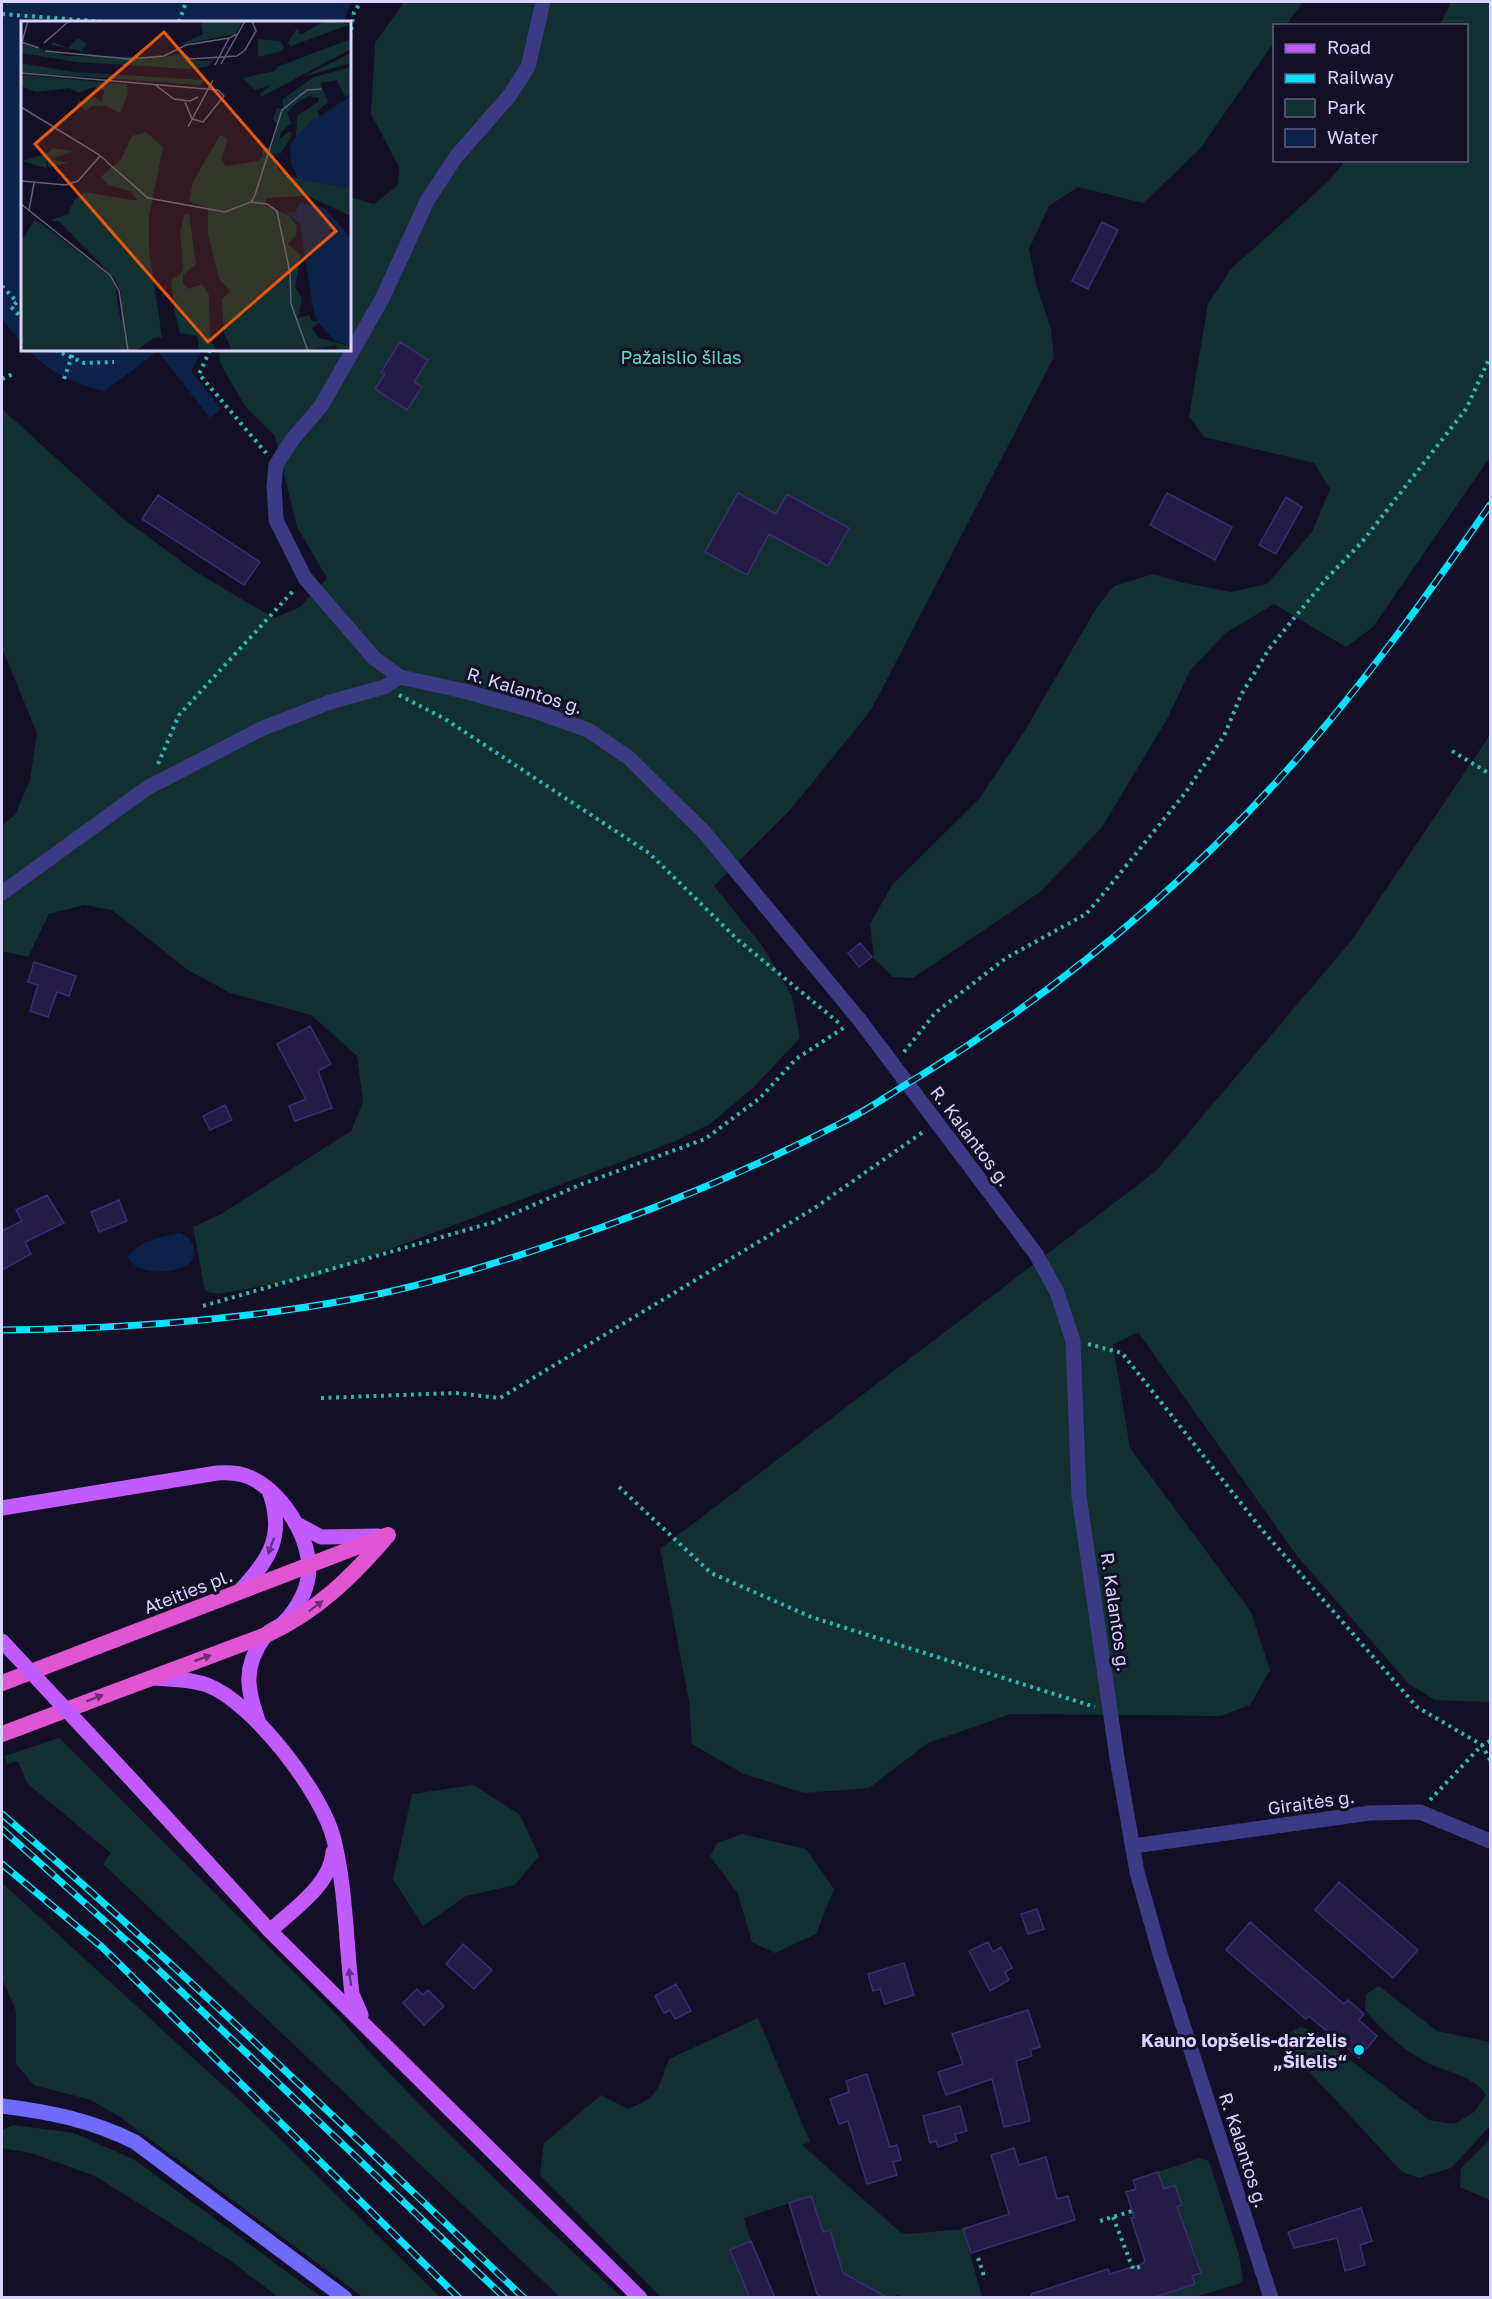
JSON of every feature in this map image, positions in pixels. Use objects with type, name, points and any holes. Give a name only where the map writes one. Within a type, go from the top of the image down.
[{"type":"highway","name":"Ateities pl.","points":[[2,1683],[388,1535]]},
{"type":"highway","points":[[2,1734],[266,1635],[296,1621],[356,1572],[388,1535]]},
{"type":"main road","points":[[2,1508],[217,1473],[246,1475],[269,1491],[295,1523],[307,1550],[308,1566],[307,1584],[298,1603],[284,1622],[266,1635],[251,1667],[248,1694],[259,1723]]},
{"type":"main road","points":[[238,1593],[260,1569],[274,1543],[275,1509],[269,1491]]},
{"type":"main road","points":[[295,1523],[321,1537],[388,1535]]},
{"type":"main road","points":[[2,1641],[270,1931],[640,2298]]},
{"type":"main road","points":[[148,1678],[180,1679],[208,1685],[225,1695],[259,1723],[319,1802],[334,1840],[352,1994],[359,2012],[371,2030]]},
{"type":"main road","points":[[270,1931],[327,1874],[333,1857],[334,1840]]},
{"type":"main road","points":[[2,2106],[70,2116],[105,2127],[135,2142],[345,2298]]},
{"type":"street","points":[[2,893],[147,788],[261,729],[330,702],[384,687],[400,677],[374,658],[305,578],[276,520],[274,486],[276,465],[292,440],[321,406],[383,297],[428,201],[455,158],[510,94],[528,67],[543,2]]},
{"type":"street","name":"R. Kalantos g.","points":[[400,677],[464,691],[531,710],[588,730],[629,758],[704,832],[858,1018],[1036,1254],[1057,1292],[1073,1341],[1079,1496],[1132,1846],[1152,1927],[1271,2298]]},
{"type":"street","name":"Giraitės g.","points":[[1132,1846],[1370,1813],[1420,1812],[1491,1840]]},
{"type":"path","points":[[179,21],[186,2]]},
{"type":"path","points":[[351,31],[354,12],[362,2]]},
{"type":"path","points":[[2,14],[93,21]]},
{"type":"path","points":[[2,286],[16,303],[12,307],[21,317]]},
{"type":"path","points":[[57,351],[84,363],[114,362]]},
{"type":"path","points":[[64,379],[74,351]]},
{"type":"path","points":[[210,351],[199,374],[276,465]]},
{"type":"path","points":[[892,1062],[912,1045],[935,1013],[1006,958],[1086,914],[1100,898],[1198,774],[1224,736],[1241,696],[1269,649],[1326,579],[1362,542],[1466,409],[1491,357]]},
{"type":"path","points":[[2,379],[13,374]]},
{"type":"path","points":[[147,788],[179,715],[305,578]]},
{"type":"path","points":[[384,687],[445,719],[649,853],[738,940],[844,1027]]},
{"type":"path","points":[[1452,751],[1491,774]]},
{"type":"path","points":[[203,1306],[494,1222],[582,1184],[705,1139],[760,1098],[796,1059],[858,1018]]},
{"type":"path","points":[[321,1398],[455,1393],[500,1398],[813,1209],[936,1123]]},
{"type":"path","points":[[1073,1341],[1122,1353],[1263,1531],[1418,1707],[1482,1745],[1491,1760]]},
{"type":"path","points":[[619,1487],[711,1573],[811,1617],[1096,1707],[1110,1709]]},
{"type":"path","points":[[1420,1812],[1482,1745],[1491,1741]]},
{"type":"path","points":[[1100,2221],[1132,2211]]},
{"type":"path","points":[[1113,2217],[1133,2269],[1143,2266]]},
{"type":"path","points":[[978,2258],[984,2276]]},
{"type":"green space","name":"Pažaislio šilas","points":[[404,2],[1303,2],[1287,24],[1273,24],[1273,43],[1199,150],[1143,203],[1078,187],[1049,206],[1029,249],[1036,284],[1051,329],[1054,357],[871,710],[791,809],[714,886],[763,947],[792,996],[800,1038],[753,1088],[710,1124],[671,1143],[319,1276],[218,1294],[205,1291],[193,1227],[221,1214],[351,1131],[363,1102],[357,1056],[311,1015],[230,993],[188,970],[112,910],[84,905],[49,914],[28,957],[2,951],[2,825],[15,815],[30,780],[37,733],[2,648],[2,409],[121,517],[196,572],[274,618],[300,607],[327,578],[297,527],[275,436],[245,406],[220,363],[219,351],[351,351],[351,197],[374,204],[398,185],[399,167],[371,114],[375,43]]},
{"type":"green space","points":[[1451,2],[1490,2],[1490,457],[1373,627],[1346,647],[1274,604],[1224,634],[1190,671],[1167,719],[1102,827],[1040,892],[913,978],[893,977],[874,959],[870,924],[892,885],[979,799],[1024,732],[1097,607],[1114,586],[1153,574],[1231,592],[1267,584],[1312,532],[1330,489],[1314,463],[1204,437],[1189,416],[1208,304],[1231,269],[1330,180],[1344,162],[1468,162],[1468,24],[1440,24]]},
{"type":"green space","points":[[1490,735],[1490,1702],[1435,1700],[1409,1684],[1297,1556],[1138,1332],[1113,1345],[1130,1448],[1251,1612],[1270,1670],[1250,1705],[1221,1716],[1011,1714],[928,1743],[869,1788],[804,1793],[744,1774],[692,1744],[689,1701],[660,1549],[1156,1171],[1351,941]]},
{"type":"green space","points":[[59,1738],[340,2018],[441,2126],[621,2297],[560,2297],[103,1864],[111,1853],[27,1783],[18,1761],[7,1764],[5,1756]]},
{"type":"green space","points":[[474,1785],[520,1815],[539,1856],[515,1885],[466,1896],[423,1926],[393,1879],[412,1794]]},
{"type":"green space","points":[[742,1834],[806,1849],[834,1889],[816,1934],[775,1953],[752,1942],[738,1894],[710,1856],[717,1843]]},
{"type":"green space","points":[[2,1883],[262,2121],[440,2297],[363,2297],[120,2117],[91,2100],[34,2085],[16,2064],[16,2011],[2,1978]]},
{"type":"green space","points":[[1379,1986],[1437,2031],[1490,2042],[1490,2126],[1451,2168],[1419,2178],[1402,2172],[1279,2039],[1300,2027],[1311,2030],[1429,2120],[1454,2124],[1474,2112],[1486,2095],[1480,2088],[1473,2082],[1429,2063],[1405,2049],[1365,2010],[1366,1994]]},
{"type":"green space","points":[[758,2018],[810,2142],[802,2145],[900,2232],[908,2234],[963,2229],[982,2297],[903,2298],[898,2295],[888,2297],[857,2285],[859,2281],[849,2276],[847,2280],[823,2232],[811,2196],[744,2218],[751,2241],[730,2250],[750,2297],[661,2297],[540,2175],[544,2143],[601,2095],[628,2109],[652,2096],[669,2059]]},
{"type":"green space","points":[[13,2125],[74,2133],[135,2160],[321,2297],[278,2297],[231,2261],[95,2176],[31,2153],[2,2148],[2,2130]]},
{"type":"green space","points":[[1490,2140],[1490,2200],[1460,2187],[1461,2168]]},
{"type":"green space","points":[[1199,2158],[1209,2161],[1239,2255],[1243,2279],[1239,2284],[1194,2297],[1145,2297],[1195,2283],[1192,2276],[1200,2273],[1189,2238],[1181,2240],[1177,2207],[1182,2205],[1175,2186],[1164,2189],[1158,2172]]},
{"type":"water","points":[[2,2],[351,2],[344,21],[21,21],[21,343],[2,319]]},
{"type":"water","points":[[29,351],[158,351],[105,391],[63,376]]},
{"type":"water","points":[[158,351],[201,351],[191,371],[221,409],[210,418]]},
{"type":"water","points":[[179,1233],[191,1241],[194,1255],[190,1262],[181,1268],[169,1271],[144,1269],[134,1265],[128,1257],[144,1243]]},
{"type":"building","points":[[1102,222],[1118,230],[1088,289],[1072,281]]},
{"type":"building","points":[[400,342],[428,360],[414,382],[422,387],[407,410],[375,389],[385,374],[381,372]]},
{"type":"building","points":[[738,493],[776,514],[787,494],[849,528],[828,566],[769,534],[747,575],[705,552]]},
{"type":"building","points":[[1167,493],[1232,527],[1215,560],[1150,525]]},
{"type":"building","points":[[158,495],[260,562],[244,585],[142,519]]},
{"type":"building","points":[[1286,497],[1302,507],[1276,554],[1259,545]]},
{"type":"building","points":[[860,943],[872,957],[859,967],[848,953]]},
{"type":"building","points":[[34,962],[76,976],[69,996],[57,992],[48,1017],[30,1011],[38,985],[28,982]]},
{"type":"building","points":[[310,1026],[331,1064],[318,1071],[332,1108],[295,1121],[289,1106],[306,1099],[277,1044]]},
{"type":"building","points":[[225,1105],[232,1120],[210,1130],[203,1116]]},
{"type":"building","points":[[47,1195],[64,1223],[25,1242],[31,1254],[2,1270],[2,1231],[22,1221],[16,1210]]},
{"type":"building","points":[[119,1200],[127,1221],[99,1232],[91,1212]]},
{"type":"building","points":[[1339,1882],[1418,1950],[1393,1978],[1315,1910]]},
{"type":"building","points":[[1037,1909],[1044,1929],[1028,1934],[1021,1914]]},
{"type":"building","points":[[1250,1922],[1344,2004],[1348,2000],[1364,2014],[1359,2020],[1377,2036],[1359,2058],[1309,2016],[1306,2019],[1226,1950]]},
{"type":"building","points":[[988,1942],[993,1952],[1001,1947],[1012,1968],[1005,1972],[1009,1980],[990,1991],[969,1951]]},
{"type":"building","points":[[463,1944],[492,1970],[474,1989],[446,1964]]},
{"type":"building","points":[[904,1963],[914,1995],[885,2004],[880,1989],[873,1991],[868,1974]]},
{"type":"building","points":[[676,1984],[691,2011],[675,2019],[670,2010],[664,2013],[655,1996]]},
{"type":"building","points":[[417,1989],[423,1995],[428,1990],[444,2006],[424,2025],[403,2003]]},
{"type":"building","points":[[1028,2010],[1040,2047],[1030,2050],[1032,2056],[1016,2061],[1030,2121],[1004,2127],[992,2079],[946,2095],[938,2072],[963,2064],[952,2034]]},
{"type":"building","points":[[867,2074],[890,2147],[897,2145],[901,2160],[893,2162],[897,2175],[867,2184],[848,2121],[839,2124],[830,2099],[849,2092],[846,2081]]},
{"type":"building","points":[[960,2106],[967,2131],[955,2134],[957,2141],[938,2147],[936,2141],[930,2143],[923,2116]]},
{"type":"building","points":[[1014,2148],[1019,2165],[1046,2157],[1057,2199],[1068,2196],[1075,2220],[971,2253],[963,2229],[1009,2214],[991,2155]]},
{"type":"building","points":[[1158,2172],[1164,2189],[1175,2185],[1182,2205],[1177,2207],[1201,2273],[1192,2276],[1195,2284],[1152,2298],[1031,2298],[1031,2294],[1108,2269],[1110,2274],[1142,2264],[1145,2261],[1131,2218],[1134,2217],[1126,2192],[1136,2189],[1133,2180]]},
{"type":"building","points":[[811,2196],[823,2232],[830,2230],[843,2273],[888,2298],[823,2298],[817,2294],[789,2203]]},
{"type":"building","points":[[1361,2208],[1372,2241],[1360,2245],[1365,2265],[1345,2271],[1337,2238],[1294,2248],[1288,2232]]},
{"type":"building","points":[[751,2241],[775,2298],[750,2298],[730,2250]]},
{"type":"railway","points":[[2,1330],[132,1326],[219,1318],[348,1300],[424,1283],[523,1254],[660,1205],[771,1157],[853,1117],[971,1044],[1069,973],[1162,896],[1206,855],[1289,768],[1343,705],[1418,606],[1490,505]]},
{"type":"railway","points":[[2,1814],[201,1992],[524,2298]]},
{"type":"railway","points":[[2,1829],[146,1958],[505,2298]]},
{"type":"railway","points":[[2,1864],[103,1948],[459,2298]]},
{"type":"place","name":"Kauno lopšelis-darželis „Šilelis“","points":[[1359,2050]]}]
